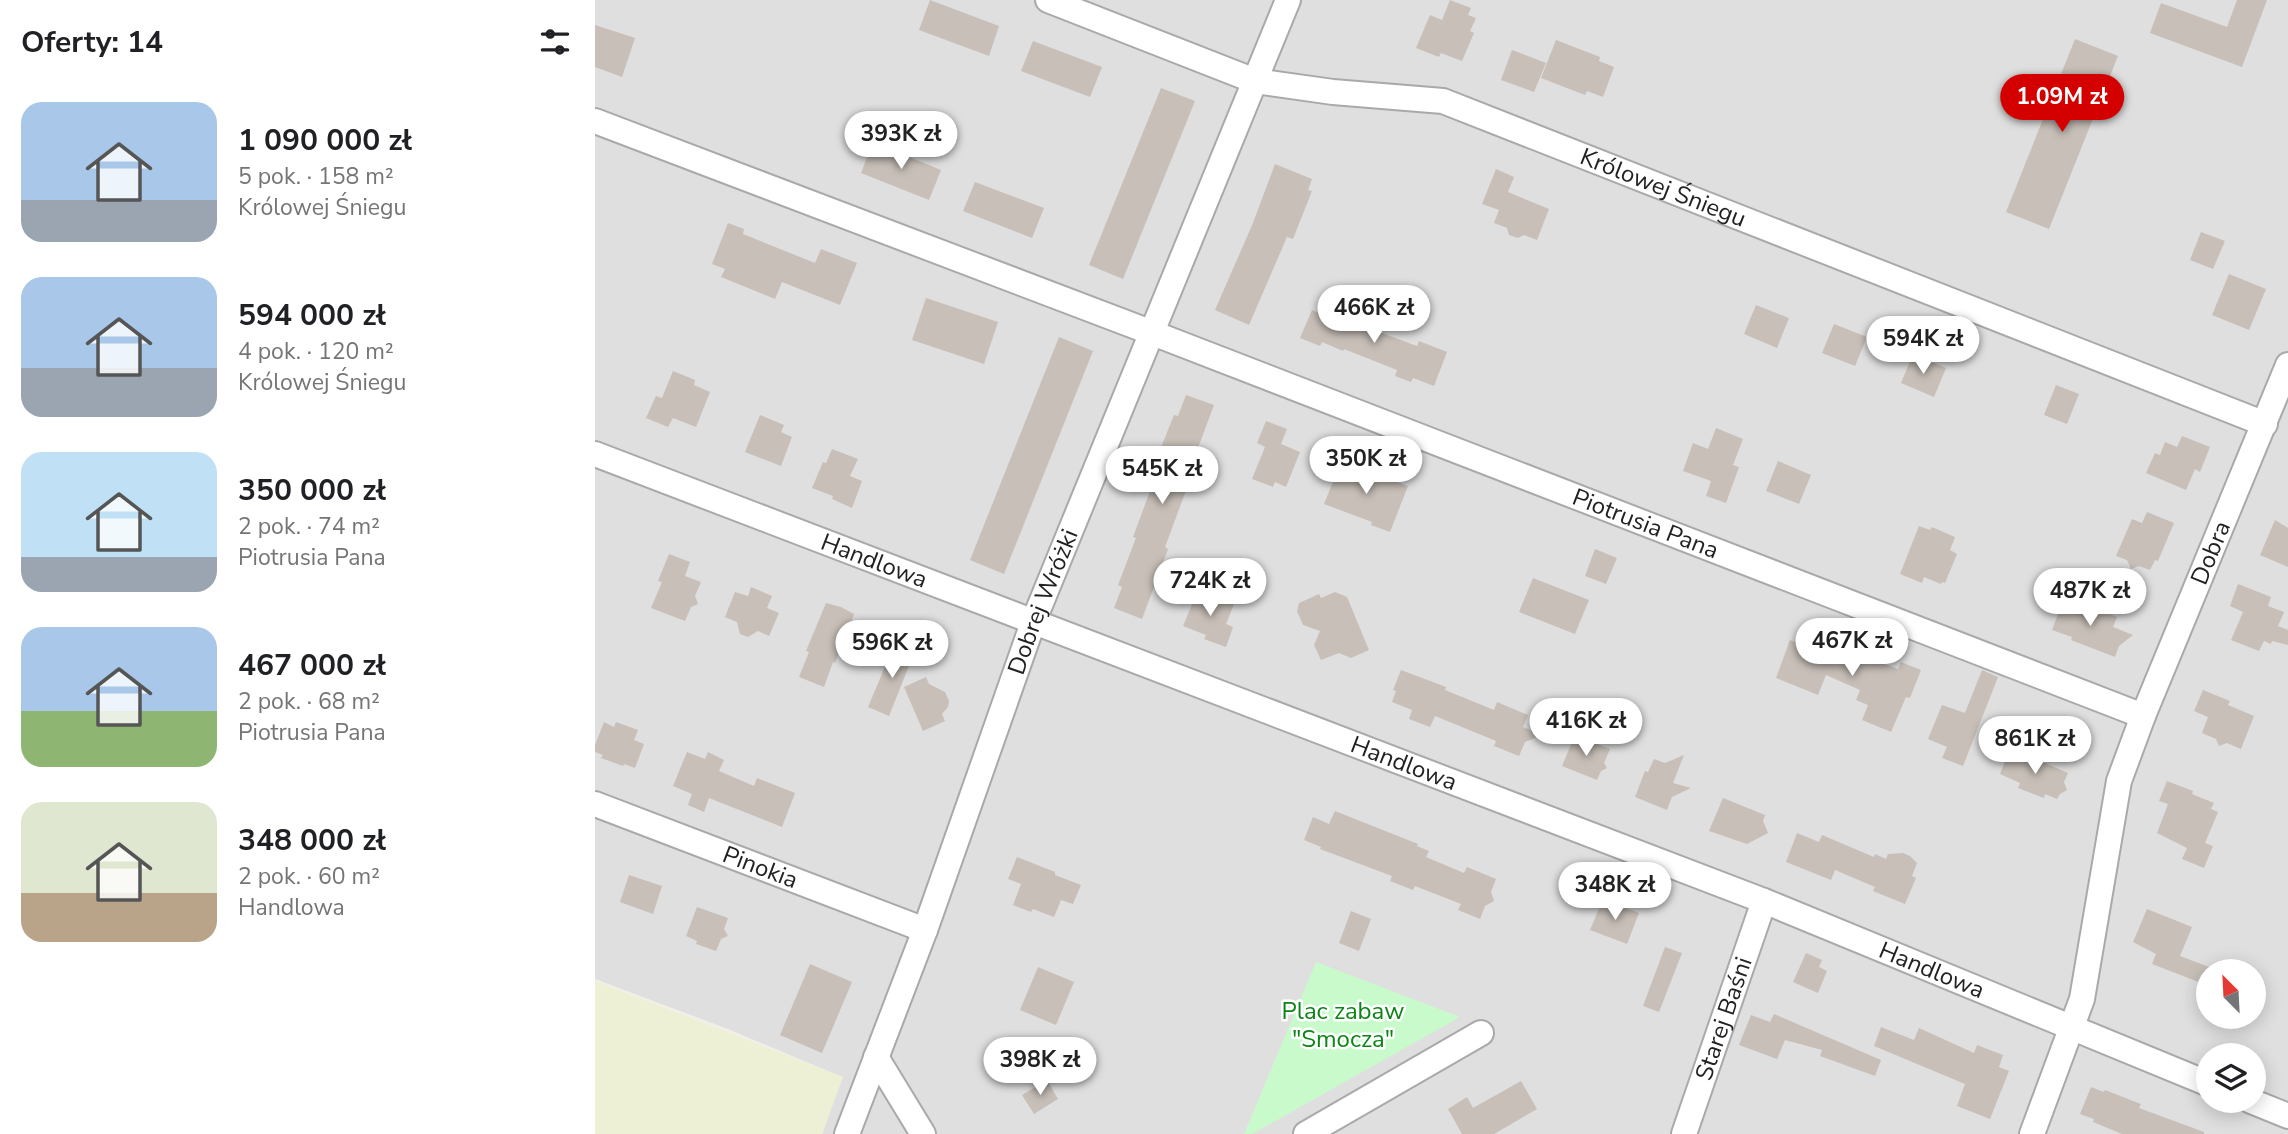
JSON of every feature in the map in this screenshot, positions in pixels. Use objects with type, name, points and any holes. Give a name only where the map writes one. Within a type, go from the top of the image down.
[{"type":"street","name":"Królowej Śniegu","points":[[1048,0],[1255,81],[1333,92],[1443,101],[2265,424]]},
{"type":"street","name":"Dobrej Wróżki","points":[[847,1134],[925,930],[1034,620],[1288,0]]},
{"type":"street","name":"Piotrusia Pana","points":[[595,121],[1150,332],[2143,716]]},
{"type":"street","name":"Dobra","points":[[2032,1134],[2082,999],[2119,780],[2288,365]]},
{"type":"street","name":"Handlowa","points":[[595,454],[1764,901],[2196,1079]]},
{"type":"street","name":"Pinokia","points":[[595,804],[925,930]]},
{"type":"street","name":"Starej Baśni","points":[[1684,1134],[1764,901]]},
{"type":"street","points":[[1306,1134],[1481,1032]]},
{"type":"street","points":[[876,1057],[923,1134]]},
{"type":"street","points":[[2266,1107],[2288,1116]]},
{"type":"shaded area","points":[[595,0],[2288,0],[2288,1134],[822,1134],[842,1077],[728,1029],[595,979]]},
{"type":"green space","name":"Plac zabaw \"Smocza\"","points":[[1316,962],[1460,1017],[1252,1134],[1244,1134]]},
{"type":"green space","points":[[595,981],[843,1077],[822,1134],[595,1134]]},
{"type":"building","points":[[930,0],[999,26],[989,56],[919,30]]},
{"type":"building","points":[[1450,0],[1471,8],[1468,15],[1476,18],[1470,31],[1474,33],[1462,61],[1441,53],[1439,57],[1416,48],[1430,15],[1442,20]]},
{"type":"building","points":[[2237,0],[2267,0],[2242,67],[2150,33],[2161,3],[2227,27]]},
{"type":"building","points":[[595,25],[635,38],[622,77],[595,67]]},
{"type":"building","points":[[2075,39],[2118,56],[2049,229],[2006,212]]},
{"type":"building","points":[[1556,40],[1600,57],[1599,61],[1614,67],[1603,97],[1587,91],[1585,95],[1541,78]]},
{"type":"building","points":[[1033,41],[1102,67],[1090,97],[1021,71]]},
{"type":"building","points":[[1512,50],[1546,63],[1534,92],[1501,80]]},
{"type":"building","points":[[1161,88],[1195,101],[1123,279],[1089,265]]},
{"type":"building","points":[[873,142],[941,170],[929,200],[861,173]]},
{"type":"building","points":[[1275,164],[1312,179],[1308,190],[1312,191],[1293,239],[1287,237],[1249,325],[1215,310]]},
{"type":"building","points":[[1496,169],[1514,177],[1508,192],[1549,209],[1537,240],[1524,235],[1518,238],[1509,235],[1507,228],[1494,223],[1499,210],[1482,204]]},
{"type":"building","points":[[975,182],[1044,208],[1032,238],[963,211]]},
{"type":"building","points":[[728,223],[744,229],[743,234],[815,263],[821,249],[857,263],[840,305],[782,282],[775,299],[721,277],[725,269],[712,264]]},
{"type":"building","points":[[2201,232],[2225,241],[2213,269],[2190,260]]},
{"type":"building","points":[[2229,274],[2266,289],[2249,330],[2212,315]]},
{"type":"building","points":[[926,298],[998,322],[984,364],[912,340]]},
{"type":"building","points":[[1323,302],[1358,316],[1355,323],[1417,346],[1419,341],[1447,352],[1434,386],[1413,378],[1411,382],[1395,376],[1397,370],[1344,349],[1343,351],[1322,342],[1320,346],[1300,338],[1312,310],[1319,313]]},
{"type":"building","points":[[1756,305],[1789,318],[1777,348],[1744,334]]},
{"type":"building","points":[[1834,324],[1867,337],[1855,366],[1822,353]]},
{"type":"building","points":[[1059,337],[1093,351],[1004,574],[970,560]]},
{"type":"building","points":[[1913,354],[1946,368],[1934,397],[1901,383]]},
{"type":"building","points":[[673,371],[695,380],[694,385],[710,392],[696,427],[673,418],[668,427],[646,418],[656,396],[662,398]]},
{"type":"building","points":[[2056,385],[2079,394],[2067,424],[2044,415]]},
{"type":"building","points":[[1186,395],[1214,405],[1165,547],[1168,549],[1142,619],[1114,608],[1122,587],[1118,585],[1159,467],[1154,465],[1174,415],[1178,416]]},
{"type":"building","points":[[760,415],[784,425],[781,432],[792,437],[781,466],[745,452]]},
{"type":"building","points":[[1266,421],[1287,429],[1281,444],[1300,452],[1286,487],[1275,482],[1273,487],[1252,479],[1265,447],[1257,443]]},
{"type":"building","points":[[1716,428],[1743,439],[1733,465],[1739,467],[1726,503],[1706,496],[1711,481],[1683,471],[1693,443],[1708,449]]},
{"type":"building","points":[[2182,436],[2210,447],[2200,472],[2195,469],[2186,490],[2146,473],[2155,453],[2160,455],[2165,442],[2177,447]]},
{"type":"building","points":[[832,449],[858,459],[850,476],[862,481],[852,508],[832,499],[833,496],[812,488]]},
{"type":"building","points":[[1778,461],[1811,475],[1799,504],[1766,491]]},
{"type":"building","points":[[1341,462],[1408,486],[1390,532],[1371,525],[1372,522],[1324,504]]},
{"type":"building","points":[[2147,512],[2174,523],[2158,561],[2155,560],[2150,570],[2139,566],[2131,569],[2127,560],[2116,556],[2132,519],[2142,523]]},
{"type":"building","points":[[2275,520],[2288,528],[2288,567],[2260,555]]},
{"type":"building","points":[[1919,526],[1930,530],[1932,527],[1955,537],[1950,550],[1957,554],[1945,583],[1924,577],[1922,583],[1900,574]]},
{"type":"building","points":[[1595,549],[1617,558],[1606,584],[1585,576]]},
{"type":"building","points":[[669,554],[690,562],[685,576],[701,582],[695,596],[698,604],[691,607],[685,621],[651,608],[662,582],[658,581]]},
{"type":"building","points":[[1533,578],[1589,600],[1575,634],[1519,612]]},
{"type":"building","points":[[2238,584],[2271,597],[2268,606],[2284,612],[2278,626],[2288,630],[2288,645],[2264,641],[2259,651],[2231,640],[2243,612],[2230,606]]},
{"type":"building","points":[[751,587],[772,596],[767,608],[779,613],[769,636],[758,631],[748,637],[740,634],[737,622],[725,617],[735,592],[748,596]]},
{"type":"building","points":[[1198,590],[1234,604],[1226,624],[1233,627],[1226,647],[1204,639],[1206,635],[1183,626]]},
{"type":"building","points":[[1335,592],[1347,597],[1369,650],[1351,658],[1339,653],[1321,660],[1314,645],[1320,631],[1303,625],[1297,611],[1299,603],[1319,594],[1321,598]]},
{"type":"building","points":[[2063,601],[2097,613],[2098,609],[2117,617],[2113,627],[2133,635],[2119,646],[2115,657],[2071,640],[2072,637],[2052,630]]},
{"type":"building","points":[[826,603],[854,614],[850,645],[839,653],[835,663],[833,662],[824,687],[799,677],[809,652],[806,651]]},
{"type":"building","points":[[1821,639],[1898,669],[1901,662],[1921,670],[1910,698],[1906,697],[1891,732],[1862,720],[1868,705],[1856,700],[1860,690],[1826,675],[1818,695],[1776,678],[1790,640],[1816,650]]},
{"type":"building","points":[[895,643],[915,651],[889,716],[868,707]]},
{"type":"building","points":[[1401,670],[1446,687],[1445,690],[1494,710],[1497,702],[1528,715],[1523,727],[1543,735],[1525,742],[1519,756],[1494,746],[1496,741],[1435,716],[1430,727],[1409,719],[1412,710],[1392,702],[1396,691],[1393,690]]},
{"type":"building","points":[[1982,670],[1998,677],[1963,766],[1942,758],[1947,747],[1928,739],[1942,705],[1965,713]]},
{"type":"building","points":[[926,677],[929,684],[945,692],[949,701],[942,714],[945,721],[923,731],[904,687]]},
{"type":"building","points":[[2203,690],[2230,701],[2228,705],[2254,716],[2241,749],[2227,743],[2219,746],[2216,739],[2202,733],[2208,717],[2194,711]]},
{"type":"building","points":[[604,722],[614,727],[616,722],[638,730],[634,740],[644,744],[635,768],[601,758],[603,755],[595,752]]},
{"type":"building","points":[[1575,735],[1610,749],[1604,763],[1607,768],[1601,771],[1597,780],[1562,766]]},
{"type":"building","points":[[2009,751],[2068,773],[2064,782],[2067,790],[2057,799],[2045,794],[2044,798],[2018,788],[2020,783],[2000,774]]},
{"type":"building","points":[[687,752],[705,759],[708,752],[724,760],[719,771],[754,786],[757,778],[795,793],[782,827],[709,798],[704,812],[688,805],[692,794],[673,786]]},
{"type":"building","points":[[1684,755],[1673,783],[1691,788],[1672,797],[1667,810],[1635,797],[1645,771],[1648,772],[1654,759],[1665,763]]},
{"type":"building","points":[[2167,781],[2214,803],[2211,809],[2218,812],[2205,843],[2213,846],[2204,868],[2182,859],[2187,848],[2157,833],[2168,804],[2159,801]]},
{"type":"building","points":[[1723,798],[1765,815],[1763,821],[1768,833],[1747,844],[1709,831]]},
{"type":"building","points":[[1335,811],[1418,844],[1417,846],[1429,851],[1426,857],[1464,873],[1467,867],[1496,879],[1491,892],[1494,901],[1485,906],[1480,919],[1458,910],[1461,904],[1415,886],[1413,890],[1390,881],[1392,876],[1320,849],[1321,847],[1304,840],[1313,817],[1329,824]]},
{"type":"building","points":[[1797,833],[1819,842],[1822,835],[1874,857],[1875,854],[1886,859],[1888,854],[1903,853],[1910,856],[1917,863],[1912,876],[1916,878],[1905,904],[1873,891],[1875,887],[1835,870],[1831,880],[1786,862]]},
{"type":"building","points":[[1017,857],[1081,885],[1073,904],[1061,900],[1054,917],[1013,905],[1021,884],[1008,879]]},
{"type":"building","points":[[629,875],[662,886],[653,914],[620,902]]},
{"type":"building","points":[[1603,899],[1639,913],[1627,944],[1590,930]]},
{"type":"building","points":[[697,907],[728,918],[724,929],[728,936],[721,939],[716,951],[696,944],[697,941],[686,936]]},
{"type":"building","points":[[2147,909],[2192,927],[2180,956],[2196,962],[2196,981],[2152,964],[2156,954],[2133,942]]},
{"type":"building","points":[[1351,911],[1371,919],[1359,951],[1339,943]]},
{"type":"building","points":[[1665,947],[1682,953],[1659,1012],[1643,1006]]},
{"type":"building","points":[[1806,953],[1822,960],[1819,967],[1827,971],[1818,993],[1793,982]]},
{"type":"building","points":[[810,964],[852,982],[822,1053],[780,1035]]},
{"type":"building","points":[[1038,967],[1074,982],[1056,1025],[1020,1010]]},
{"type":"building","points":[[1774,1014],[1881,1060],[1875,1076],[1820,1056],[1822,1050],[1785,1040],[1777,1059],[1739,1045],[1751,1015],[1770,1022]]},
{"type":"building","points":[[1881,1027],[1914,1040],[1919,1028],[1974,1053],[1977,1045],[2003,1055],[1999,1067],[2009,1071],[1990,1119],[1957,1106],[1965,1084],[1874,1046]]},
{"type":"building","points":[[1047,1080],[1058,1099],[1034,1114],[1022,1095]]},
{"type":"building","points":[[1521,1081],[1537,1109],[1494,1134],[1462,1134],[1448,1109],[1467,1097],[1473,1108]]},
{"type":"building","points":[[2091,1087],[2141,1104],[2139,1108],[2204,1134],[2122,1134],[2093,1122],[2094,1119],[2080,1114]]}]
